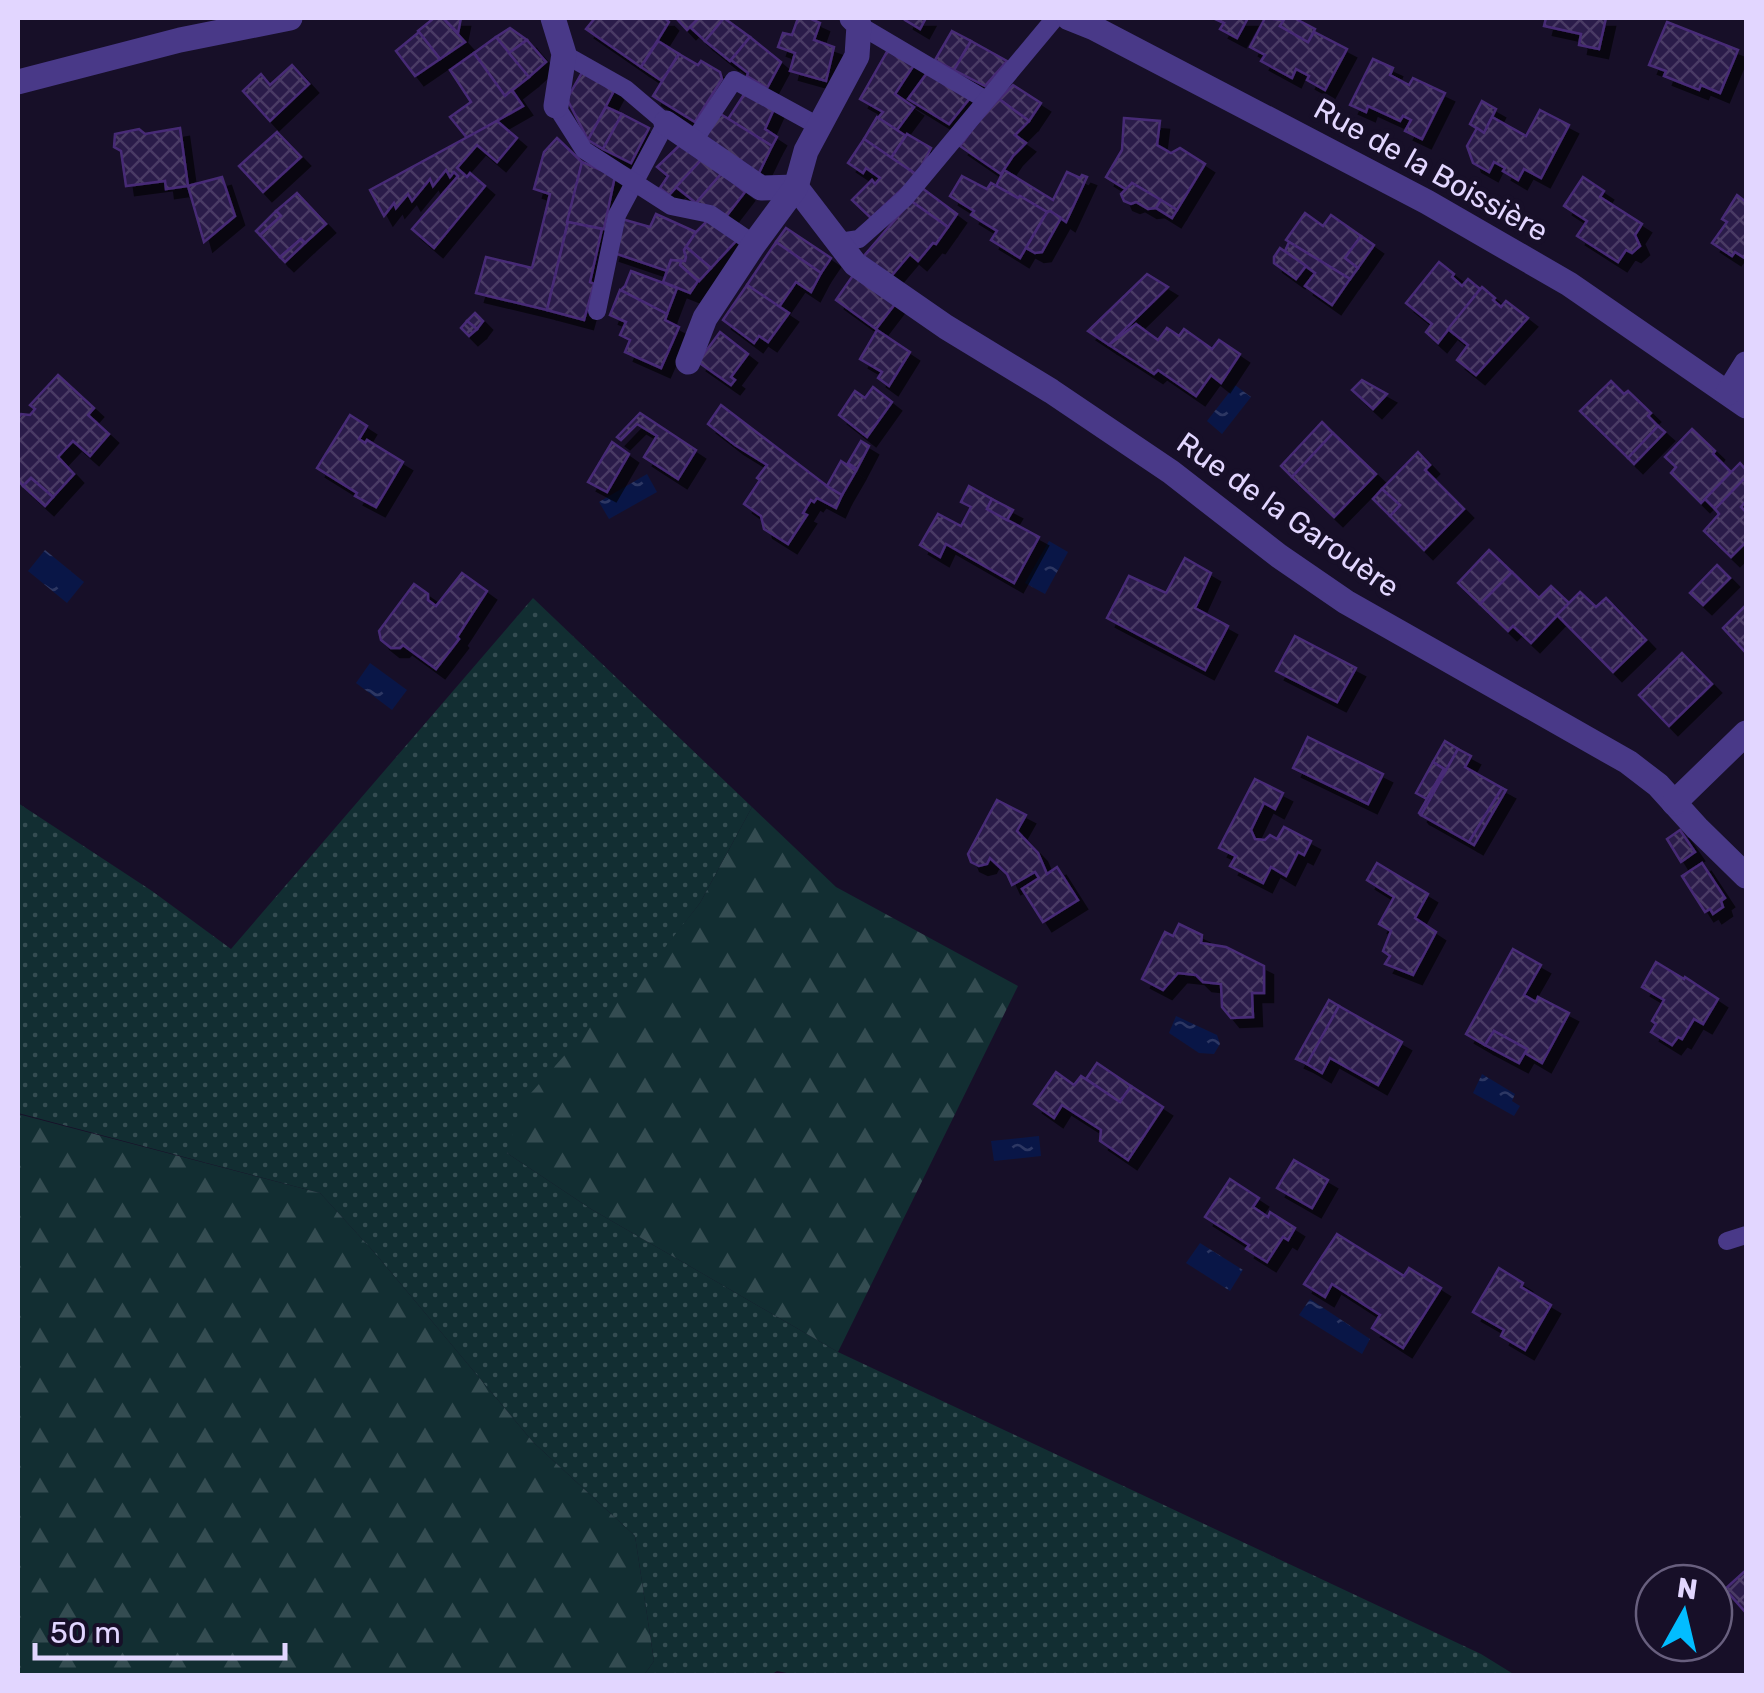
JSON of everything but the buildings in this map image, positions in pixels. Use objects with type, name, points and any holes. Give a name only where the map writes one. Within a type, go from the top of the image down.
[{"type":"street","points":[[18,82],[180,40],[290,18]]},
{"type":"street","points":[[553,18],[564,54],[556,106]]},
{"type":"street","name":"Rue de la Boissière","points":[[1069,18],[1097,23],[1443,211],[1569,284],[1737,400]]},
{"type":"street","points":[[688,362],[705,318],[796,187],[806,151],[857,56],[856,21]]},
{"type":"street","points":[[666,123],[761,188],[796,187]]},
{"type":"street","name":"Rue de la Garouère","points":[[796,187],[855,264],[1170,472],[1346,602],[1628,762],[1658,785],[1746,876]]},
{"type":"street","points":[[1737,400],[1746,364]]},
{"type":"street","points":[[1674,803],[1746,733]]},
{"type":"lane","points":[[839,242],[859,239],[905,198],[1056,18]]},
{"type":"lane","points":[[856,21],[986,100]]},
{"type":"lane","points":[[564,54],[626,88],[666,123],[617,215],[597,310]]},
{"type":"lane","points":[[693,142],[734,80],[820,127]]},
{"type":"lane","points":[[556,106],[584,150],[671,206],[710,214],[754,244]]},
{"type":"lane","points":[[1728,1241],[1746,1235]]},
{"type":"green space","points":[[533,598],[752,807],[700,903],[507,1153],[591,1209],[838,1352],[1481,1654],[1515,1675],[801,1676],[777,1671],[769,1676],[644,1675],[654,1661],[635,1536],[533,1442],[320,1193],[18,1113],[18,803],[152,891],[231,949]]},
{"type":"green space","points":[[752,807],[836,887],[1018,986],[838,1352],[591,1209],[507,1153],[522,1103],[658,956],[700,903]]},
{"type":"green space","points":[[18,1114],[320,1193],[533,1442],[635,1536],[654,1661],[644,1675],[18,1675]]},
{"type":"water","points":[[1235,385],[1251,397],[1222,434],[1207,421]]},
{"type":"water","points":[[647,474],[657,492],[609,519],[599,502]]},
{"type":"water","points":[[1049,541],[1068,552],[1045,594],[1025,583]]},
{"type":"water","points":[[45,550],[84,582],[67,603],[28,571]]},
{"type":"water","points":[[370,663],[407,690],[392,710],[356,683]]},
{"type":"water","points":[[1176,1016],[1217,1035],[1220,1044],[1214,1054],[1199,1053],[1169,1033]]},
{"type":"water","points":[[1482,1074],[1515,1094],[1512,1101],[1520,1106],[1514,1116],[1473,1093]]},
{"type":"water","points":[[1039,1136],[1041,1156],[994,1161],[991,1141]]},
{"type":"water","points":[[1200,1243],[1243,1270],[1230,1291],[1186,1263]]},
{"type":"water","points":[[1310,1299],[1370,1339],[1362,1354],[1299,1315]]}]
